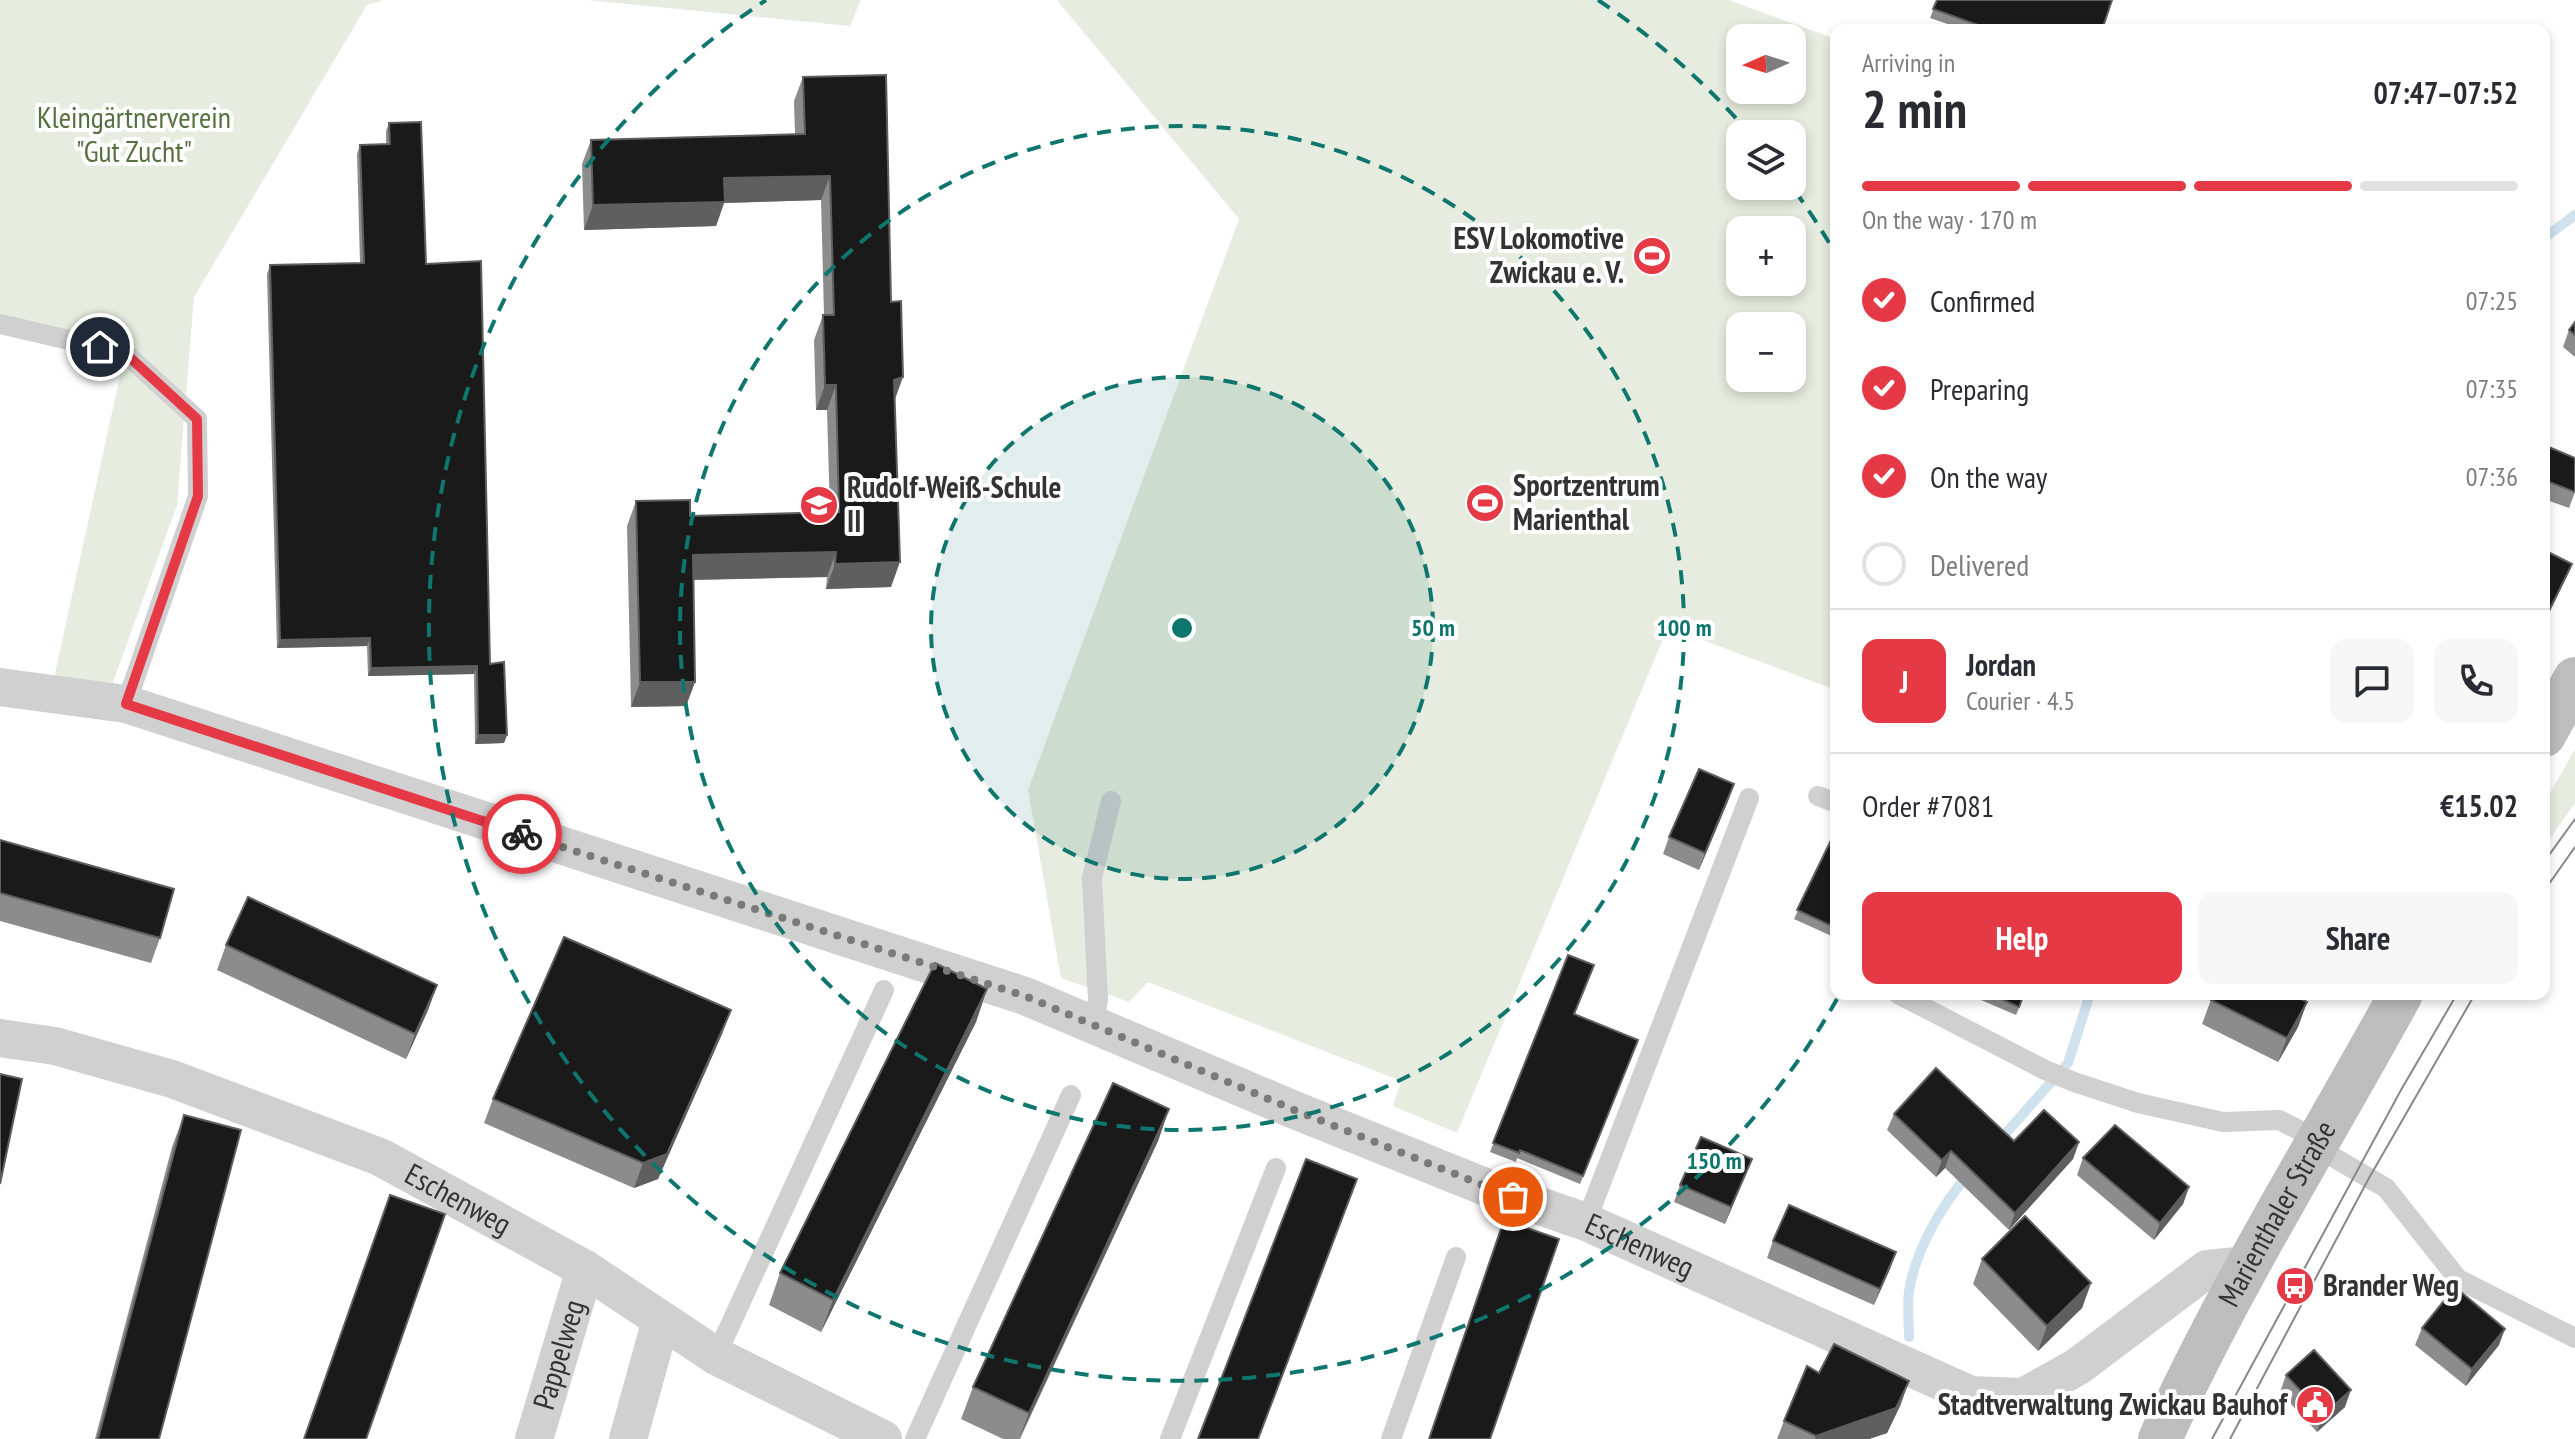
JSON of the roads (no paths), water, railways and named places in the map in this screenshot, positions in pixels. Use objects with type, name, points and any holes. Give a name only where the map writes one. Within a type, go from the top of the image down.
[{"type":"main road","points":[[2550,724],[2575,679]]},
{"type":"main road","name":"Marienthaler Straße","points":[[2160,1439],[2247,1265],[2398,1000]]},
{"type":"street","name":"Eschenweg","points":[[0,687],[126,704],[764,914],[1012,991],[1475,1183],[1586,1222],[1971,1395],[2023,1397],[2077,1367],[2207,1269],[2247,1265]]},
{"type":"street","name":"Eschenweg","points":[[0,1038],[55,1046],[172,1079],[380,1157],[585,1269],[716,1356],[883,1439]]},
{"type":"street","name":"Pappelweg","points":[[534,1439],[585,1269]]},
{"type":"street","points":[[628,1439],[661,1320]]},
{"type":"lane","points":[[0,324],[125,353],[197,419],[198,496],[126,704]]},
{"type":"lane","points":[[1586,1222],[1749,798]]},
{"type":"lane","points":[[1093,1026],[1098,1000],[1092,878],[1111,801]]},
{"type":"lane","points":[[716,1356],[884,990]]},
{"type":"lane","points":[[1910,1000],[2045,1070],[2138,1103],[2223,1122],[2279,1120],[2386,1188],[2458,1279],[2575,1338]]},
{"type":"lane","points":[[915,1439],[1071,1095]]},
{"type":"lane","points":[[1170,1439],[1276,1168]]},
{"type":"lane","points":[[1391,1439],[1456,1257]]},
{"type":"waterway","points":[[2550,234],[2575,215]]},
{"type":"waterway","points":[[1998,1142],[2068,1063],[2088,1000]]},
{"type":"waterway","points":[[1909,1337],[1908,1297],[1917,1261],[1939,1215],[1968,1175]]},
{"type":"tram line","points":[[2550,854],[2575,819]]},
{"type":"tram line","points":[[2550,882],[2575,847]]},
{"type":"tram line","points":[[2212,1439],[2401,1090],[2454,1000]]},
{"type":"tram line","points":[[2230,1439],[2369,1178],[2472,1000]]},
{"type":"place","name":"ESV Lokomotive Zwickau e. V.","points":[[1652,256]]},
{"type":"place","name":"Sportzentrum Marienthal","points":[[1485,503]]},
{"type":"place","name":"Rudolf-Weiß-Schule II","points":[[819,505]]},
{"type":"place","name":"Brander Weg","points":[[2295,1286]]},
{"type":"place","name":"Stadtverwaltung Zwickau Bauhof","points":[[2315,1405]]},
{"type":"park label","name":"Kleingärtnerverein \"Gut Zucht\"","points":[[134,135]]}]
